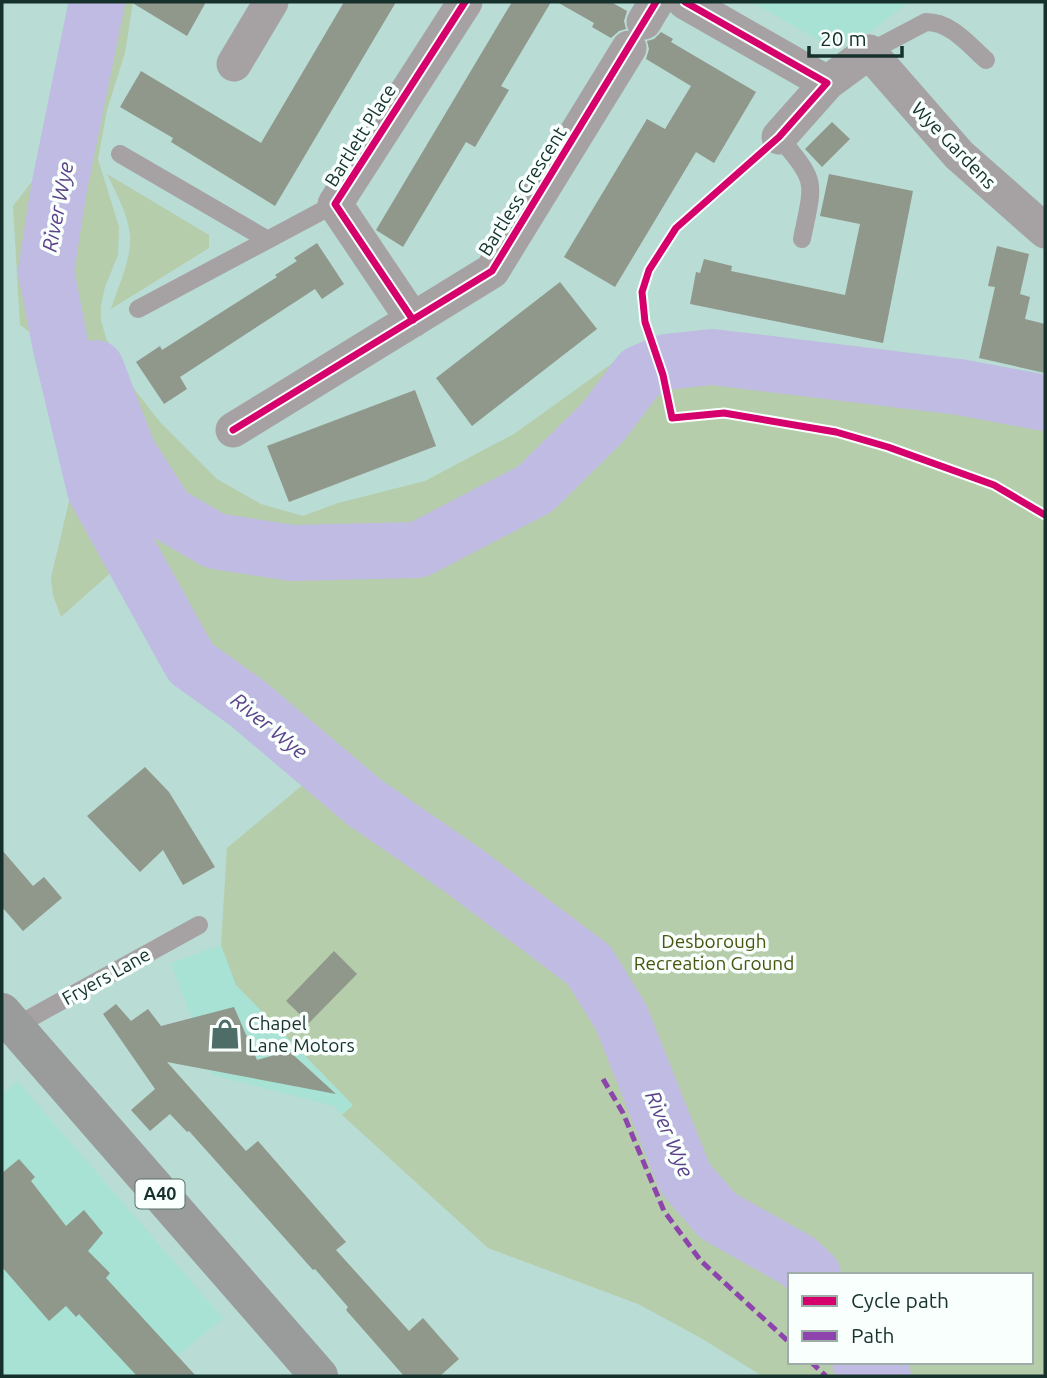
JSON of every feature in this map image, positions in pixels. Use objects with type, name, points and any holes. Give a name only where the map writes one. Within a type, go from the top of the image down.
[{"type":"main road","name":"A40","points":[[8,1019],[319,1376]]},
{"type":"street","points":[[234,64],[271,2]]},
{"type":"street","name":"Bartlett Place","points":[[413,320],[335,204],[464,2]]},
{"type":"street","points":[[685,2],[827,83]]},
{"type":"street","name":"Bartless Crescent","points":[[233,430],[492,271],[643,24]]},
{"type":"street","points":[[779,136],[827,83],[869,52]]},
{"type":"street","name":"Wye Gardens","points":[[869,52],[959,155],[1045,231]]},
{"type":"lane","points":[[869,52],[926,22],[933,22],[946,25],[986,60]]},
{"type":"lane","points":[[779,136],[811,179],[812,190],[802,239]]},
{"type":"lane","points":[[120,154],[268,240]]},
{"type":"lane","points":[[138,309],[335,204]]},
{"type":"lane","name":"Fryers Lane","points":[[8,1019],[199,925]]},
{"type":"shaded area","points":[[752,2],[909,2],[871,31],[832,48]]},
{"type":"shaded area","points":[[221,945],[236,985],[353,1105],[342,1115],[334,1106],[213,1075],[171,963]]},
{"type":"shaded area","points":[[17,1081],[223,1318],[153,1376],[2,1376],[2,1094]]},
{"type":"green space","name":"Desborough Recreation Ground","points":[[89,2],[133,2],[125,53],[107,110],[98,159],[119,227],[118,255],[105,287],[101,306],[101,320],[106,338],[131,385],[160,422],[217,479],[261,504],[303,516],[338,503],[425,481],[514,434],[635,347],[649,381],[657,374],[674,381],[653,348],[675,338],[698,348],[1045,398],[1045,1376],[762,1376],[701,1338],[638,1304],[488,1248],[342,1115],[353,1105],[236,985],[221,945],[227,848],[317,773],[392,836],[407,823],[204,663],[178,624],[157,581],[150,558],[91,464],[91,449],[77,372],[82,371],[20,325],[13,206],[48,161]]},
{"type":"green space","points":[[107,174],[209,235],[209,248],[111,309],[127,263],[130,235],[124,211]]},
{"type":"green space","points":[[75,476],[94,491],[133,553],[61,617],[53,595],[51,578]]},
{"type":"building","points":[[131,2],[206,2],[187,36]]},
{"type":"building","points":[[344,2],[396,2],[275,206],[171,142],[173,138],[120,107],[141,71],[261,143]]},
{"type":"building","points":[[512,2],[551,2],[501,86],[509,90],[475,147],[466,142],[403,247],[376,230]]},
{"type":"building","points":[[557,2],[611,2],[627,11],[624,21],[626,29],[611,38],[592,27],[594,23]]},
{"type":"building","points":[[661,32],[673,39],[671,42],[756,92],[714,163],[696,152],[615,287],[564,257],[647,119],[665,129],[691,86],[646,59],[649,49],[647,41],[654,39]]},
{"type":"building","points":[[832,122],[850,139],[822,167],[805,149]]},
{"type":"building","points":[[829,174],[913,191],[883,343],[690,304],[696,272],[700,273],[704,259],[732,266],[731,271],[845,295],[860,224],[820,216]]},
{"type":"building","points":[[317,243],[344,284],[322,299],[315,289],[180,377],[187,389],[164,404],[136,362],[160,346],[162,350],[277,277],[275,275],[297,261],[294,258]]},
{"type":"building","points":[[997,246],[1029,254],[1020,294],[1030,297],[1025,319],[1045,324],[1045,373],[979,358],[995,287],[988,286]]},
{"type":"building","points":[[560,282],[597,329],[472,426],[436,378]]},
{"type":"building","points":[[415,390],[436,446],[289,502],[267,446]]},
{"type":"building","points":[[145,767],[169,792],[215,867],[183,885],[163,850],[140,872],[87,816]]},
{"type":"building","points":[[2,850],[33,886],[44,877],[62,898],[23,931],[2,907]]},
{"type":"building","points":[[334,951],[357,974],[309,1023],[286,1001]]},
{"type":"building","points":[[116,1004],[131,1021],[148,1009],[161,1026],[234,1007],[257,1060],[289,1051],[336,1094],[167,1062],[246,1151],[258,1141],[346,1242],[336,1250],[409,1331],[423,1318],[459,1359],[440,1376],[404,1376],[346,1310],[348,1307],[315,1269],[313,1270],[189,1131],[170,1114],[150,1131],[131,1110],[155,1089],[103,1014]]},
{"type":"building","points":[[19,1159],[35,1177],[31,1181],[66,1226],[84,1210],[103,1233],[88,1251],[110,1273],[106,1278],[196,1376],[137,1376],[79,1314],[76,1317],[66,1306],[49,1321],[2,1267],[2,1173]]},
{"type":"waterway","name":"River Wye","points":[[97,2],[59,188],[46,271],[61,348],[95,490],[191,663],[247,703],[364,802],[464,871],[589,965],[621,1017],[685,1178],[718,1216],[798,1261],[811,1273]]},
{"type":"waterway","points":[[96,368],[128,452],[167,513],[215,541],[292,553],[418,550],[535,489],[603,422],[640,373],[666,362],[712,357],[959,387],[1045,403]]},
{"type":"waterway","name":"River Wye","points":[[863,1364],[883,1376]]},
{"type":"marked path","points":[[603,1079],[623,1113],[664,1211],[701,1261],[788,1341]]},
{"type":"marked path","points":[[813,1364],[826,1376]]},
{"type":"cycle path","points":[[413,320],[335,204],[465,2]]},
{"type":"cycle path","points":[[233,430],[492,271],[656,2]]},
{"type":"cycle path","points":[[685,2],[827,83],[779,137],[676,228],[649,270],[642,292],[645,322],[663,375],[672,418],[724,413],[836,432],[888,447],[994,485],[1045,515]]},
{"type":"place","name":"Chapel Lane Motors","points":[[225,1034]]}]
